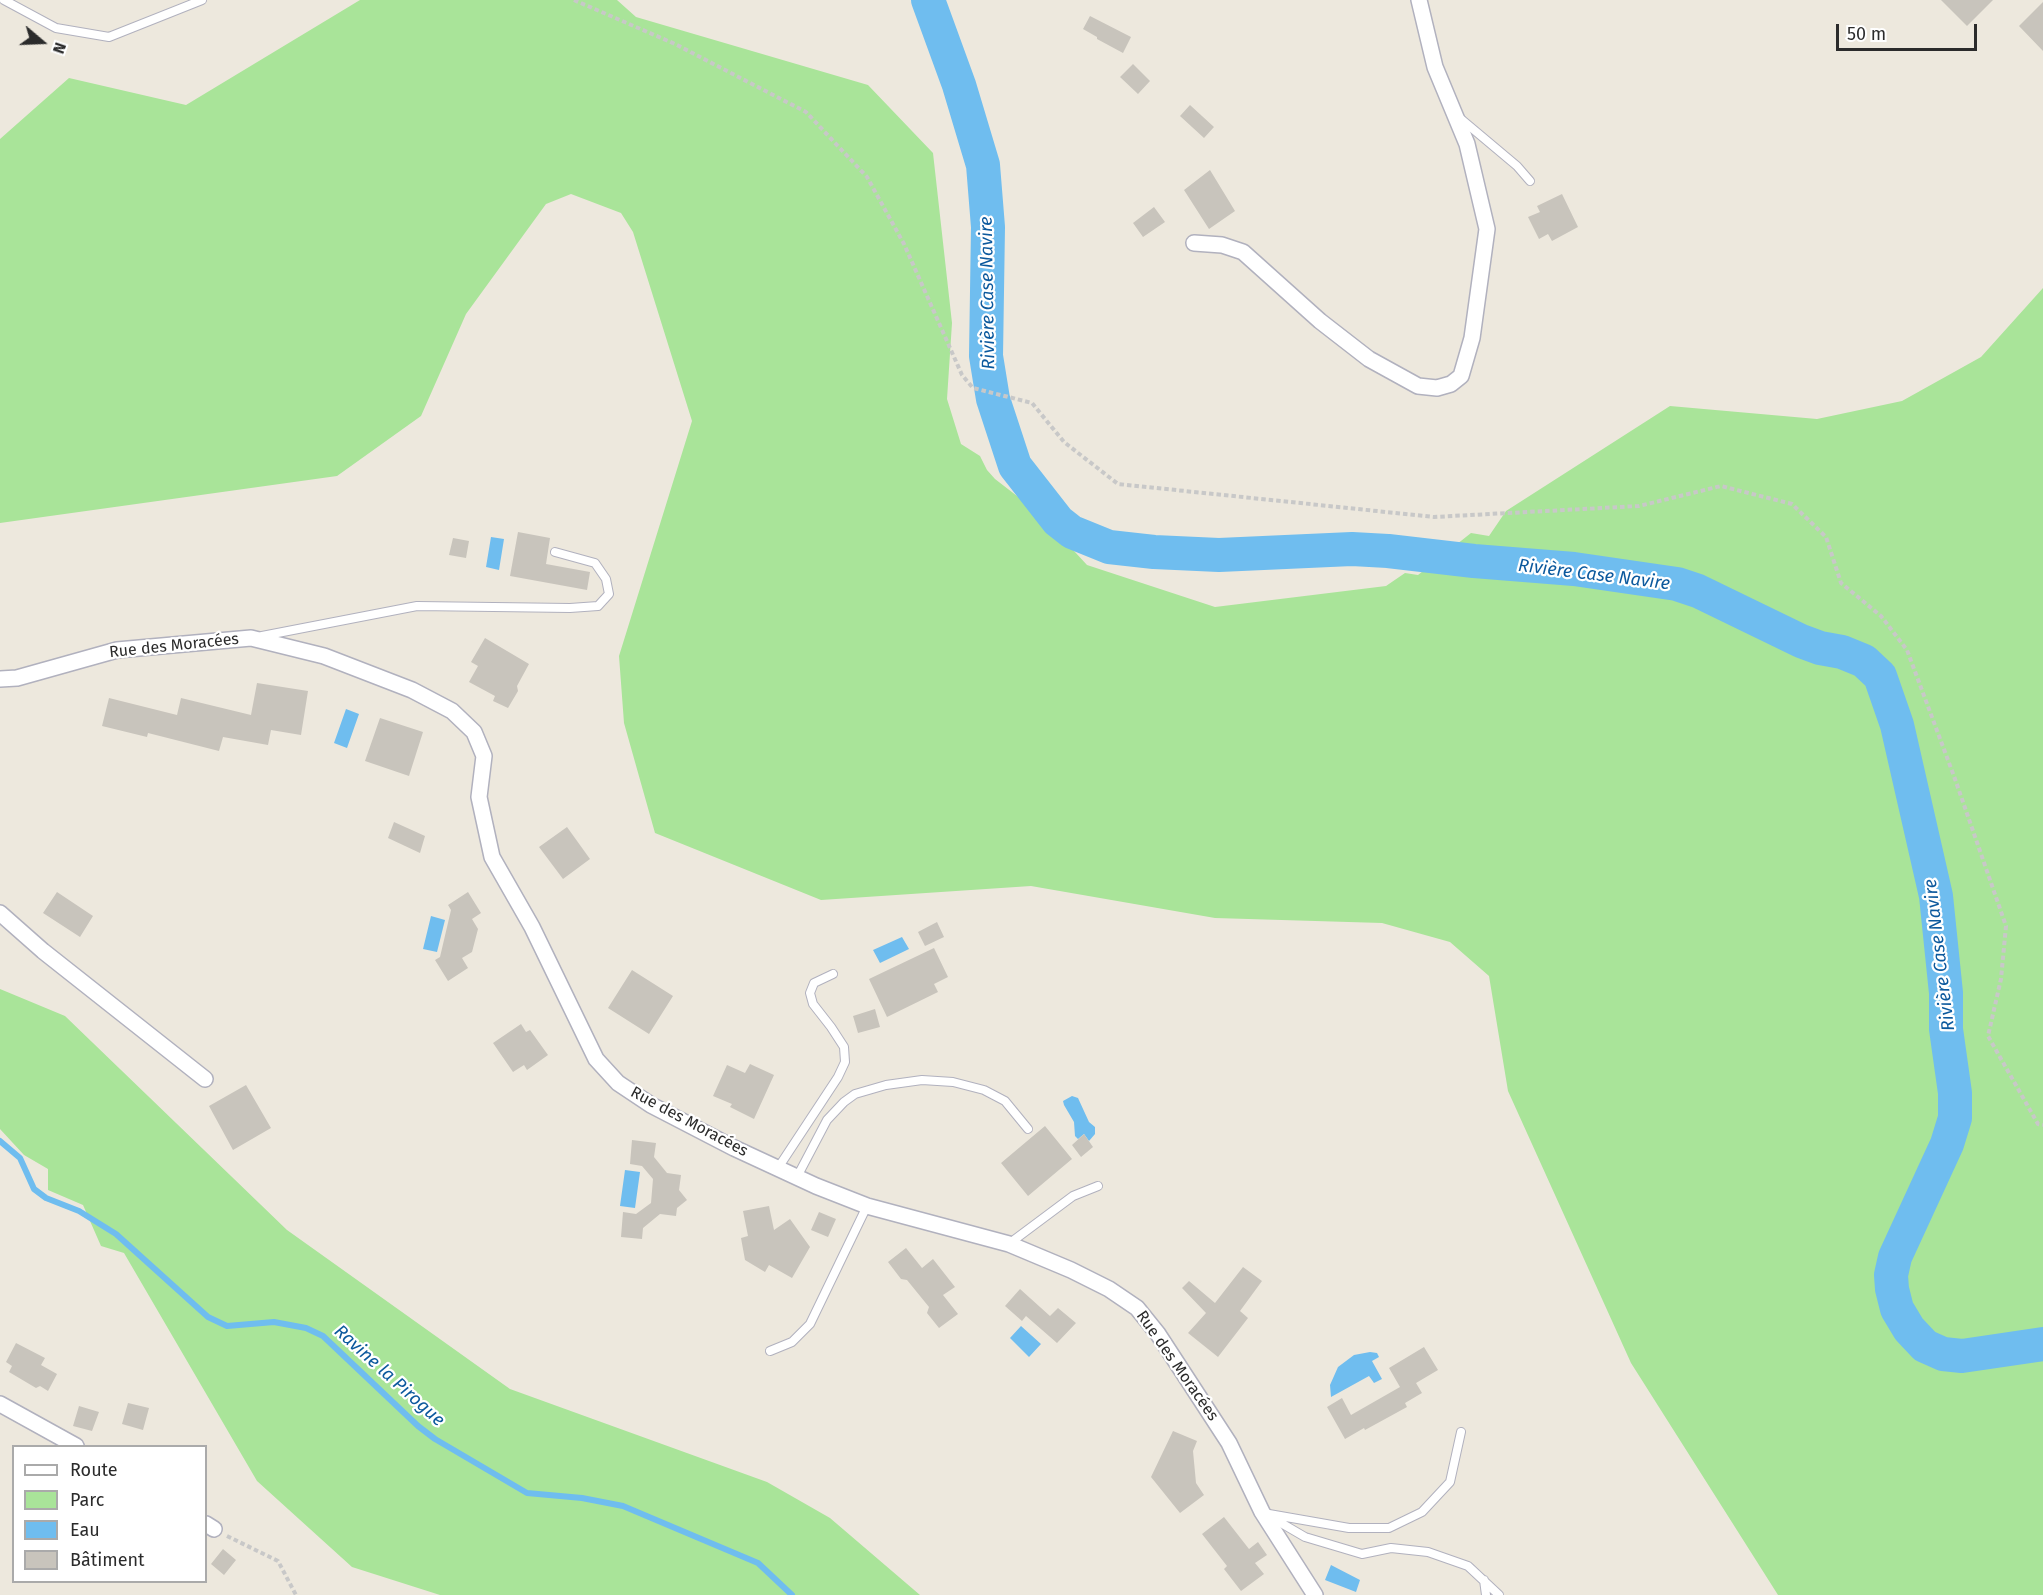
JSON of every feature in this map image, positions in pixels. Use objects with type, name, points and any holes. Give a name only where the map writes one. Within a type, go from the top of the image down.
[{"type":"street","points":[[1194,243],[1222,245],[1243,252],[1320,321],[1361,353],[1418,386],[1437,388],[1451,384],[1461,376],[1471,346],[1487,229],[1467,144],[1436,67],[1419,0]]},
{"type":"street","name":"Rue des Moracées","points":[[0,679],[16,678],[117,650],[251,638],[324,656],[412,690],[452,711],[474,732],[484,756],[479,797],[492,857],[532,927],[596,1059],[618,1083],[651,1104],[734,1148],[797,1177],[867,1206],[1009,1244],[1071,1270],[1109,1289],[1137,1308],[1158,1334],[1229,1443],[1262,1512],[1315,1595]]},
{"type":"street","points":[[0,913],[43,951],[205,1079]]},
{"type":"street","points":[[0,1404],[74,1445]]},
{"type":"lane","points":[[4,0],[56,28],[109,37],[202,0]]},
{"type":"lane","points":[[1455,114],[1517,166],[1530,181]]},
{"type":"lane","points":[[251,638],[417,606],[570,608],[598,606],[609,594],[606,579],[595,563],[555,552]]},
{"type":"lane","points":[[778,1168],[838,1077],[845,1062],[844,1047],[813,1004],[810,993],[814,983],[833,974]]},
{"type":"lane","points":[[797,1177],[827,1120],[844,1102],[855,1094],[886,1085],[922,1080],[953,1082],[984,1090],[1005,1101],[1028,1129]]},
{"type":"lane","points":[[1009,1244],[1073,1196],[1098,1186]]},
{"type":"lane","points":[[770,1351],[792,1342],[810,1324],[867,1206]]},
{"type":"lane","points":[[1262,1512],[1349,1528],[1389,1527],[1422,1512],[1450,1482],[1461,1432]]},
{"type":"lane","points":[[1262,1512],[1305,1537],[1362,1554],[1391,1548],[1428,1552],[1468,1566],[1499,1595]]},
{"type":"lane","points":[[1484,1581],[1486,1595]]},
{"type":"path","points":[[574,0],[675,44],[806,111],[867,177],[904,244],[962,375],[973,388],[1032,403],[1064,442],[1119,484],[1434,517],[1639,506],[1720,486],[1792,504],[1826,537],[1841,583],[1881,616],[1907,650],[2006,926],[2001,979],[1988,1036],[2038,1124],[2043,1125]]},
{"type":"path","points":[[210,1527],[278,1561],[296,1595]]},
{"type":"green space","points":[[360,0],[617,0],[636,17],[868,85],[933,153],[952,323],[947,399],[961,444],[980,456],[995,479],[1039,513],[1087,565],[1215,607],[1386,586],[1405,573],[1418,575],[1471,533],[1489,536],[1506,511],[1670,406],[1817,419],[1902,401],[1981,357],[2043,288],[2043,1595],[1778,1595],[1631,1363],[1508,1091],[1489,976],[1450,942],[1382,923],[1215,918],[1031,886],[821,900],[655,833],[624,723],[619,656],[692,421],[633,232],[621,213],[571,194],[546,204],[466,314],[421,416],[337,476],[0,523],[0,139],[69,78],[186,105]]},
{"type":"green space","points":[[0,989],[65,1016],[287,1230],[510,1389],[767,1482],[830,1518],[920,1595],[440,1595],[352,1567],[257,1481],[124,1253],[101,1246],[83,1205],[48,1190],[48,1169],[24,1155],[0,1129]]},
{"type":"water","points":[[491,537],[504,539],[499,570],[486,567]]},
{"type":"water","points":[[346,709],[359,714],[347,748],[334,743]]},
{"type":"water","points":[[431,916],[445,920],[437,952],[423,949]]},
{"type":"water","points":[[902,937],[909,949],[880,963],[873,950]]},
{"type":"water","points":[[1072,1096],[1078,1098],[1089,1122],[1095,1127],[1095,1134],[1089,1141],[1084,1134],[1078,1139],[1075,1136],[1074,1122],[1063,1101]]},
{"type":"water","points":[[625,1170],[640,1172],[635,1208],[620,1206]]},
{"type":"water","points":[[1021,1326],[1041,1344],[1029,1357],[1010,1338]]},
{"type":"water","points":[[1377,1353],[1379,1357],[1372,1361],[1382,1379],[1374,1383],[1369,1376],[1331,1397],[1330,1385],[1338,1367],[1354,1355]]},
{"type":"water","points":[[1331,1565],[1360,1580],[1356,1592],[1325,1580]]},
{"type":"building","points":[[1941,0],[1993,0],[1967,26]]},
{"type":"building","points":[[2043,2],[2043,51],[2019,26]]},
{"type":"building","points":[[1090,16],[1131,37],[1123,53],[1083,29]]},
{"type":"building","points":[[1133,64],[1150,81],[1138,94],[1120,77]]},
{"type":"building","points":[[1190,105],[1214,127],[1204,138],[1180,116]]},
{"type":"building","points":[[1210,170],[1235,211],[1209,229],[1184,190]]},
{"type":"building","points":[[1562,194],[1578,227],[1552,241],[1548,234],[1539,239],[1528,217],[1540,212],[1537,206]]},
{"type":"building","points":[[1154,207],[1165,222],[1143,237],[1133,223]]},
{"type":"building","points":[[518,532],[550,538],[546,564],[590,572],[587,590],[510,576]]},
{"type":"building","points":[[453,538],[469,541],[466,558],[449,555]]},
{"type":"building","points":[[485,638],[529,664],[508,708],[493,701],[495,696],[469,682],[478,666],[471,662]]},
{"type":"building","points":[[257,683],[308,691],[301,735],[271,730],[268,745],[223,737],[219,751],[148,733],[147,737],[102,726],[109,698],[177,715],[181,698],[251,715]]},
{"type":"building","points":[[380,718],[423,732],[409,776],[365,761]]},
{"type":"building","points":[[394,822],[425,836],[420,853],[388,838]]},
{"type":"building","points":[[567,827],[590,859],[563,879],[539,847]]},
{"type":"building","points":[[57,892],[93,916],[80,937],[43,913]]},
{"type":"building","points":[[468,892],[481,913],[472,919],[478,929],[472,952],[462,958],[468,968],[448,981],[435,960],[440,957],[451,910],[448,905]]},
{"type":"building","points":[[937,922],[944,937],[925,946],[918,932]]},
{"type":"building","points":[[934,948],[948,977],[934,984],[938,992],[887,1017],[869,979]]},
{"type":"building","points":[[632,970],[673,996],[649,1034],[608,1008]]},
{"type":"building","points":[[875,1009],[880,1027],[858,1033],[853,1016]]},
{"type":"building","points":[[521,1024],[526,1032],[530,1030],[548,1055],[527,1070],[524,1065],[513,1072],[493,1043]]},
{"type":"building","points":[[750,1064],[774,1075],[754,1119],[730,1107],[732,1104],[713,1096],[727,1065],[745,1073]]},
{"type":"building","points":[[246,1085],[271,1128],[233,1150],[209,1106]]},
{"type":"building","points":[[1045,1126],[1072,1159],[1028,1196],[1001,1163]]},
{"type":"building","points":[[1084,1134],[1093,1147],[1081,1157],[1072,1145]]},
{"type":"building","points":[[632,1140],[656,1143],[654,1157],[667,1173],[681,1175],[679,1190],[687,1200],[677,1208],[676,1216],[660,1214],[643,1228],[642,1239],[621,1237],[623,1212],[636,1214],[651,1203],[653,1179],[642,1166],[630,1164]]},
{"type":"building","points":[[769,1206],[774,1230],[790,1219],[810,1247],[792,1278],[769,1265],[765,1272],[745,1260],[741,1238],[748,1236],[743,1211]]},
{"type":"building","points":[[819,1212],[836,1219],[828,1237],[811,1230]]},
{"type":"building","points":[[906,1248],[922,1268],[933,1259],[955,1287],[943,1295],[958,1314],[939,1328],[927,1313],[929,1307],[907,1280],[901,1279],[888,1262]]},
{"type":"building","points":[[1243,1267],[1262,1281],[1240,1311],[1248,1318],[1218,1357],[1188,1333],[1206,1313],[1182,1288],[1189,1281],[1215,1303]]},
{"type":"building","points":[[1020,1289],[1050,1316],[1058,1308],[1076,1323],[1057,1343],[1026,1316],[1022,1321],[1005,1306]]},
{"type":"building","points":[[16,1343],[45,1358],[41,1365],[57,1374],[48,1391],[40,1386],[36,1388],[9,1372],[12,1366],[6,1362]]},
{"type":"building","points":[[1424,1347],[1438,1370],[1416,1383],[1422,1393],[1405,1403],[1407,1407],[1345,1439],[1327,1407],[1342,1398],[1351,1415],[1400,1387],[1389,1368]]},
{"type":"building","points":[[128,1403],[149,1408],[143,1430],[122,1424]]},
{"type":"building","points":[[79,1406],[99,1412],[92,1431],[73,1426]]},
{"type":"building","points":[[1173,1431],[1197,1441],[1193,1451],[1196,1483],[1204,1495],[1180,1513],[1151,1477]]},
{"type":"building","points":[[1224,1517],[1249,1549],[1258,1542],[1267,1555],[1255,1563],[1264,1574],[1241,1591],[1224,1569],[1227,1566],[1202,1534]]},
{"type":"building","points":[[223,1549],[236,1560],[224,1575],[211,1564]]},
{"type":"waterway","name":"Rivière Case Navire","points":[[928,0],[959,85],[983,165],[988,227],[986,356],[993,399],[1015,466],[1058,521],[1072,532],[1109,547],[1154,552],[1219,555],[1352,549],[1388,551],[1574,569],[1677,584],[1698,591],[1801,641],[1820,648],[1842,652],[1864,661],[1880,676],[1897,725],[1936,896],[1946,993],[1946,1029],[1955,1093],[1955,1118],[1947,1144],[1895,1257],[1891,1275],[1892,1289],[1897,1309],[1909,1329],[1925,1346],[1943,1354],[1962,1356],[2043,1344]]},
{"type":"waterway","name":"Ravine la Pirogue","points":[[0,1141],[20,1158],[34,1189],[46,1198],[79,1211],[116,1234],[208,1317],[227,1326],[274,1322],[306,1328],[323,1336],[418,1426],[435,1439],[527,1493],[582,1498],[623,1506],[758,1563],[792,1595]]}]
